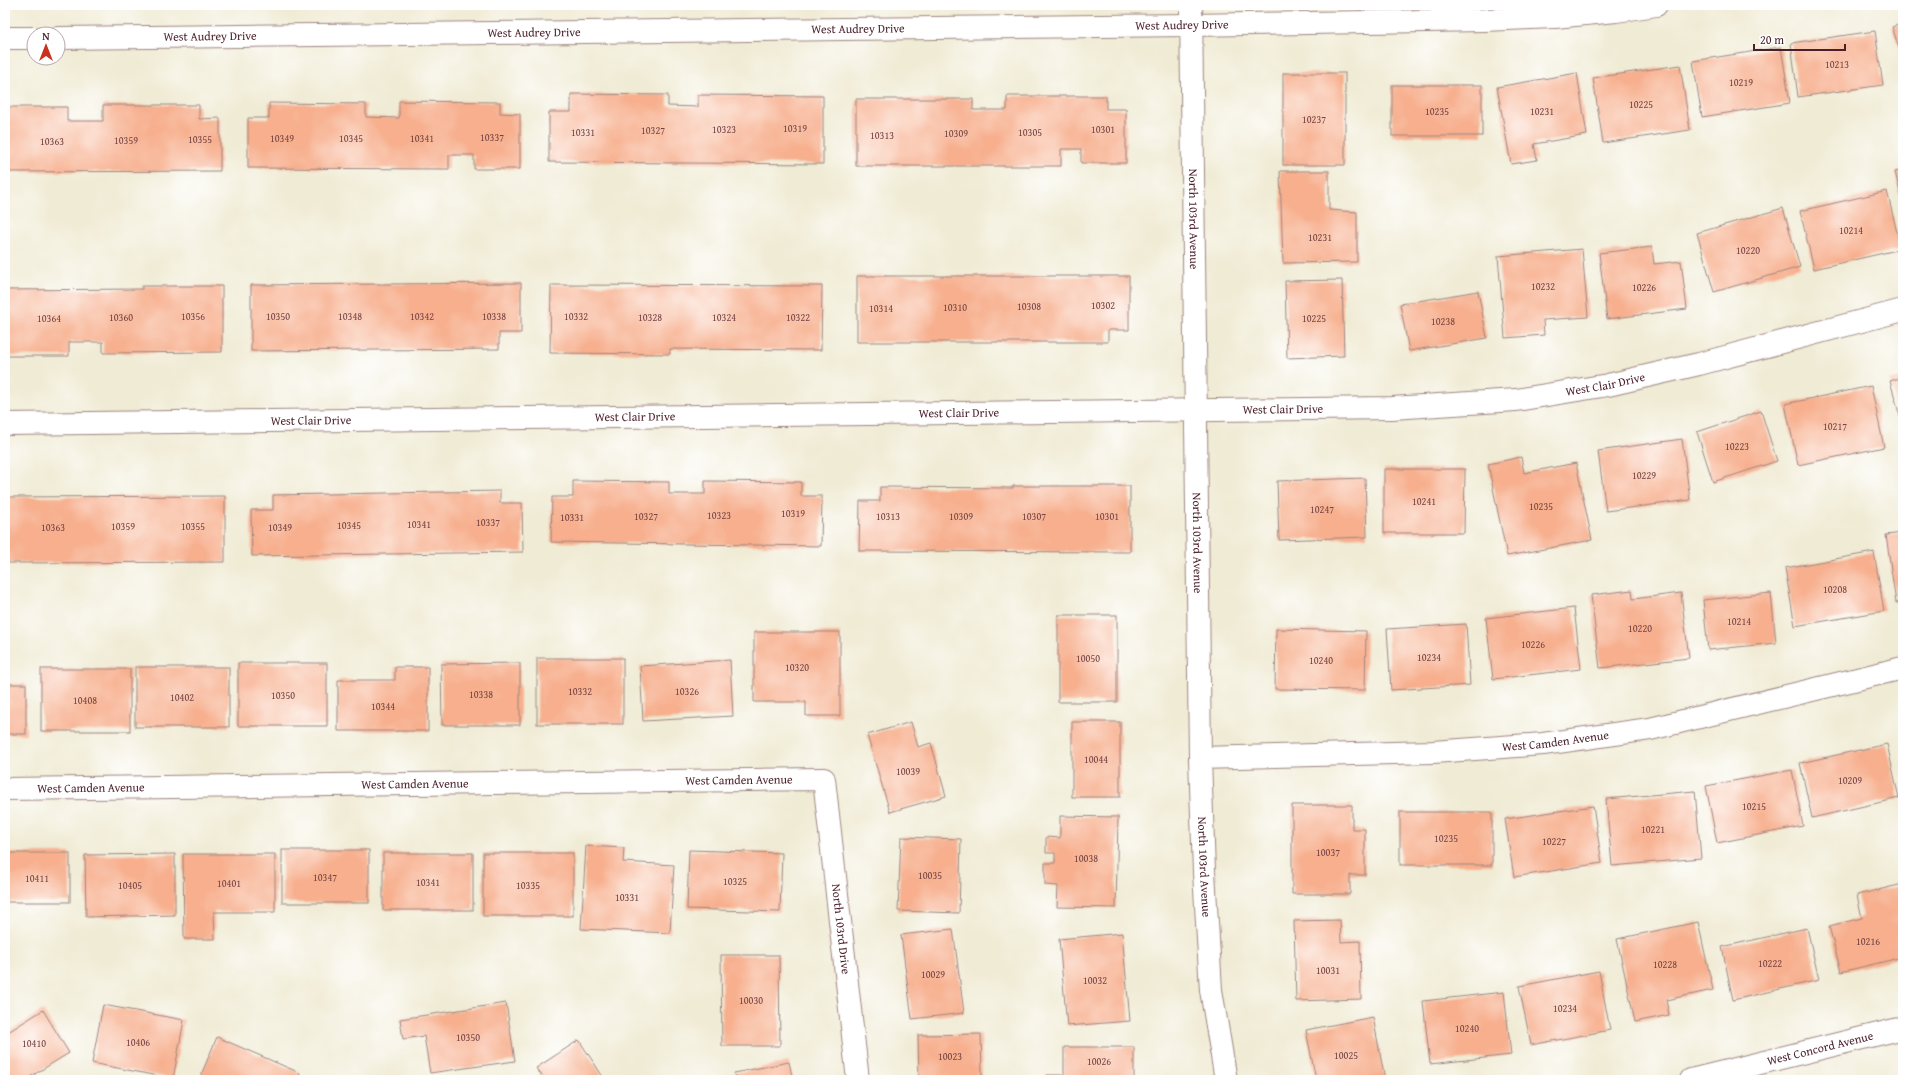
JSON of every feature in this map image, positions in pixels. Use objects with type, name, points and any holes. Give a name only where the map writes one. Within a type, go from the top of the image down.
[{"type":"street","name":"West Audrey Drive","points":[[66,38],[1191,15],[1484,20],[1555,17],[1616,8],[1656,5]]},
{"type":"street","name":"North 103rd Avenue","points":[[1191,15],[1200,758],[1204,872],[1211,990],[1226,1080]]},
{"type":"street","points":[[5,38],[26,38]]},
{"type":"street","name":"West Clair Drive","points":[[5,424],[1392,408],[1516,400],[1608,385],[1692,366],[1903,310]]},
{"type":"street","name":"West Camden Avenue","points":[[1200,758],[1433,752],[1543,744],[1650,729],[1903,668]]},
{"type":"street","name":"West Camden Avenue","points":[[5,789],[824,779]]},
{"type":"street","name":"North 103rd Drive","points":[[824,779],[858,1080]]},
{"type":"street","name":"West Concord Avenue","points":[[1691,1080],[1903,1028]]},
{"type":"building","points":[[1903,23],[1903,60],[1892,27]]},
{"type":"building","points":[[1875,31],[1883,85],[1798,97],[1791,43]]},
{"type":"building","points":[[1781,47],[1790,103],[1702,117],[1693,61]]},
{"type":"building","points":[[1680,65],[1690,130],[1603,143],[1593,78]]},
{"type":"building","points":[[1283,73],[1345,73],[1345,165],[1283,165]]},
{"type":"building","points":[[1577,73],[1587,135],[1534,144],[1537,160],[1511,164],[1497,87]]},
{"type":"building","points":[[1392,85],[1482,85],[1482,136],[1392,136]]},
{"type":"building","points":[[571,94],[668,95],[668,106],[698,107],[698,95],[823,96],[823,164],[549,162],[549,112],[571,112]]},
{"type":"building","points":[[1007,96],[1106,96],[1106,109],[1126,109],[1126,163],[1081,163],[1081,149],[1061,149],[1061,166],[856,166],[856,99],[973,99],[973,110],[1007,110]]},
{"type":"building","points":[[399,101],[500,102],[500,113],[520,114],[520,169],[474,169],[474,155],[449,155],[449,169],[248,168],[248,118],[269,118],[269,103],[366,104],[366,117],[399,118]]},
{"type":"building","points":[[103,105],[199,105],[199,119],[220,118],[220,171],[5,172],[5,107],[67,107],[67,121],[103,121]]},
{"type":"building","points":[[1903,170],[1903,200],[1902,200],[1895,172]]},
{"type":"building","points":[[1280,171],[1329,171],[1329,210],[1357,212],[1357,262],[1283,263]]},
{"type":"building","points":[[1887,191],[1901,249],[1814,269],[1800,211]]},
{"type":"building","points":[[1783,208],[1800,267],[1714,292],[1697,233]]},
{"type":"building","points":[[1652,247],[1654,264],[1681,261],[1687,309],[1607,319],[1599,253]]},
{"type":"building","points":[[1582,249],[1588,317],[1543,320],[1544,335],[1505,338],[1498,256]]},
{"type":"building","points":[[857,276],[1129,276],[1129,330],[1108,330],[1108,342],[857,342]]},
{"type":"building","points":[[1342,280],[1344,356],[1287,358],[1285,281]]},
{"type":"building","points":[[521,283],[521,333],[499,333],[499,349],[251,351],[251,285]]},
{"type":"building","points":[[551,285],[822,286],[821,350],[670,349],[670,354],[550,353]]},
{"type":"building","points":[[142,286],[222,286],[222,352],[103,353],[103,342],[69,342],[69,356],[5,356],[5,290],[142,289]]},
{"type":"building","points":[[1478,291],[1487,338],[1409,351],[1400,304]]},
{"type":"building","points":[[1903,377],[1903,427],[1890,381]]},
{"type":"building","points":[[1871,386],[1884,447],[1798,465],[1785,404]]},
{"type":"building","points":[[1761,411],[1777,461],[1713,482],[1697,432]]},
{"type":"building","points":[[1682,439],[1690,500],[1606,511],[1598,451]]},
{"type":"building","points":[[1521,457],[1524,473],[1576,463],[1592,540],[1507,556],[1488,464]]},
{"type":"building","points":[[1384,469],[1465,469],[1464,533],[1384,533]]},
{"type":"building","points":[[1365,478],[1367,537],[1279,540],[1277,481]]},
{"type":"building","points":[[573,481],[669,482],[669,494],[705,494],[705,481],[801,482],[801,496],[822,496],[821,546],[551,542],[552,497],[573,497]]},
{"type":"building","points":[[1013,486],[1130,486],[1130,552],[859,551],[860,501],[880,501],[880,487],[1013,488]]},
{"type":"building","points":[[500,491],[500,503],[522,503],[523,552],[252,556],[251,510],[273,510],[273,495]]},
{"type":"building","points":[[225,496],[225,562],[5,563],[5,497]]},
{"type":"building","points":[[1903,533],[1903,602],[1896,603],[1886,535]]},
{"type":"building","points":[[1874,552],[1884,611],[1795,626],[1785,568]]},
{"type":"building","points":[[1632,590],[1633,599],[1681,593],[1689,658],[1600,668],[1591,595]]},
{"type":"building","points":[[1771,593],[1776,643],[1708,650],[1703,600]]},
{"type":"building","points":[[1574,608],[1581,669],[1493,679],[1486,618]]},
{"type":"building","points":[[1058,615],[1117,615],[1117,702],[1058,702]]},
{"type":"building","points":[[1466,624],[1470,685],[1391,690],[1387,629]]},
{"type":"building","points":[[1276,629],[1366,631],[1365,690],[1275,689]]},
{"type":"building","points":[[754,632],[840,632],[840,716],[806,716],[806,702],[754,702]]},
{"type":"building","points":[[537,658],[623,658],[623,724],[537,724]]},
{"type":"building","points":[[730,660],[733,716],[643,721],[640,666]]},
{"type":"building","points":[[238,663],[327,663],[327,726],[238,726]]},
{"type":"building","points":[[520,663],[520,725],[442,725],[441,664]]},
{"type":"building","points":[[135,667],[229,667],[229,727],[135,727]]},
{"type":"building","points":[[395,667],[428,667],[428,731],[338,731],[338,680],[395,680]]},
{"type":"building","points":[[41,669],[130,669],[130,731],[41,731]]},
{"type":"building","points":[[5,684],[26,684],[26,734],[5,734]]},
{"type":"building","points":[[911,722],[918,747],[931,743],[946,796],[890,812],[867,735]]},
{"type":"building","points":[[1072,722],[1120,722],[1120,797],[1072,797]]},
{"type":"building","points":[[1887,744],[1899,798],[1812,818],[1800,763]]},
{"type":"building","points":[[1792,770],[1803,826],[1717,843],[1706,786]]},
{"type":"building","points":[[1695,791],[1701,858],[1612,866],[1606,799]]},
{"type":"building","points":[[1292,805],[1352,805],[1352,829],[1365,829],[1365,875],[1350,875],[1350,894],[1292,894]]},
{"type":"building","points":[[1593,806],[1602,863],[1514,877],[1505,819]]},
{"type":"building","points":[[1400,812],[1492,812],[1492,865],[1400,865]]},
{"type":"building","points":[[1060,816],[1118,817],[1116,908],[1057,907],[1058,886],[1045,885],[1045,863],[1055,863],[1055,853],[1046,853],[1046,837],[1060,838]]},
{"type":"building","points":[[901,837],[961,839],[959,913],[898,911]]},
{"type":"building","points":[[586,846],[624,848],[623,862],[674,865],[670,933],[581,929]]},
{"type":"building","points":[[282,850],[369,850],[369,903],[282,903]]},
{"type":"building","points":[[689,850],[782,853],[780,912],[687,909]]},
{"type":"building","points":[[5,853],[70,853],[70,902],[5,902]]},
{"type":"building","points":[[383,853],[473,853],[473,910],[383,910]]},
{"type":"building","points":[[483,853],[573,853],[573,916],[483,916]]},
{"type":"building","points":[[175,854],[175,915],[86,917],[85,855]]},
{"type":"building","points":[[183,854],[275,854],[275,912],[214,912],[215,939],[184,939]]},
{"type":"building","points":[[1903,884],[1903,957],[1841,972],[1829,926],[1862,918],[1857,895]]},
{"type":"building","points":[[1340,920],[1341,942],[1360,941],[1361,999],[1296,1001],[1294,921]]},
{"type":"building","points":[[1698,922],[1713,990],[1666,1000],[1669,1015],[1635,1022],[1617,939]]},
{"type":"building","points":[[1807,928],[1819,980],[1733,1000],[1722,947]]},
{"type":"building","points":[[953,929],[964,1013],[912,1019],[901,935]]},
{"type":"building","points":[[1122,933],[1130,1021],[1067,1026],[1059,939]]},
{"type":"building","points":[[721,955],[779,955],[780,1046],[722,1046]]},
{"type":"building","points":[[1599,971],[1610,1030],[1531,1045],[1519,986]]},
{"type":"building","points":[[1504,992],[1511,1055],[1430,1064],[1423,1001]]},
{"type":"building","points":[[506,1003],[515,1061],[430,1073],[424,1036],[403,1039],[400,1019]]},
{"type":"building","points":[[103,1005],[184,1020],[173,1079],[92,1063]]},
{"type":"building","points":[[43,1010],[69,1053],[25,1080],[8,1080],[5,1076],[5,1034]]},
{"type":"building","points":[[1373,1017],[1385,1080],[1316,1080],[1306,1030]]},
{"type":"building","points":[[981,1034],[982,1077],[997,1077],[997,1080],[919,1080],[918,1035]]},
{"type":"building","points":[[217,1037],[300,1073],[297,1080],[199,1080]]},
{"type":"building","points":[[579,1040],[605,1080],[545,1080],[536,1068]]},
{"type":"building","points":[[1064,1047],[1134,1047],[1134,1080],[1047,1080],[1047,1075],[1064,1075]]},
{"type":"building","points":[[789,1062],[793,1080],[736,1080],[734,1073]]}]
